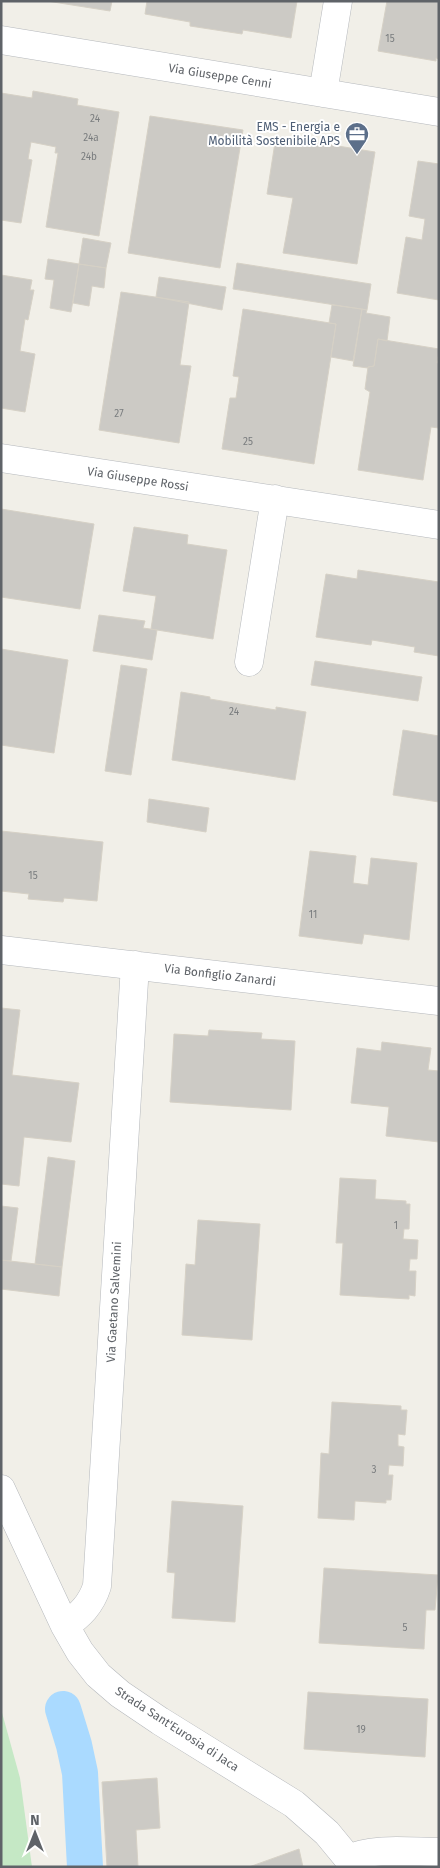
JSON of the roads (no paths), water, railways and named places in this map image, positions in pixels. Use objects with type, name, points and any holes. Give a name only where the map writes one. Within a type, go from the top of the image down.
[{"type":"street","points":[[323,93],[338,1]]},
{"type":"street","name":"Via Giuseppe Cenni","points":[[1,40],[439,112]]},
{"type":"street","name":"Via Giuseppe Rossi","points":[[1,458],[439,525]]},
{"type":"street","points":[[249,662],[275,500]]},
{"type":"street","name":"Via Bonfiglio Zanardi","points":[[1,950],[439,1001]]},
{"type":"street","name":"Via Gaetano Salvemini","points":[[65,1626],[86,1608],[97,1586],[135,965]]},
{"type":"street","name":"Strada Sant'Eurosia di Jaca","points":[[1,1489],[8,1522],[88,1664],[108,1684],[160,1721],[294,1804],[316,1823],[352,1863]]},
{"type":"street","points":[[352,1863],[355,1856],[369,1852],[439,1852]]},
{"type":"waterway","points":[[63,1709],[80,1773],[85,1867]]},
{"type":"place","name":"EMS - Energia e Mobilità Sostenibile APS","points":[[357,155]]}]
